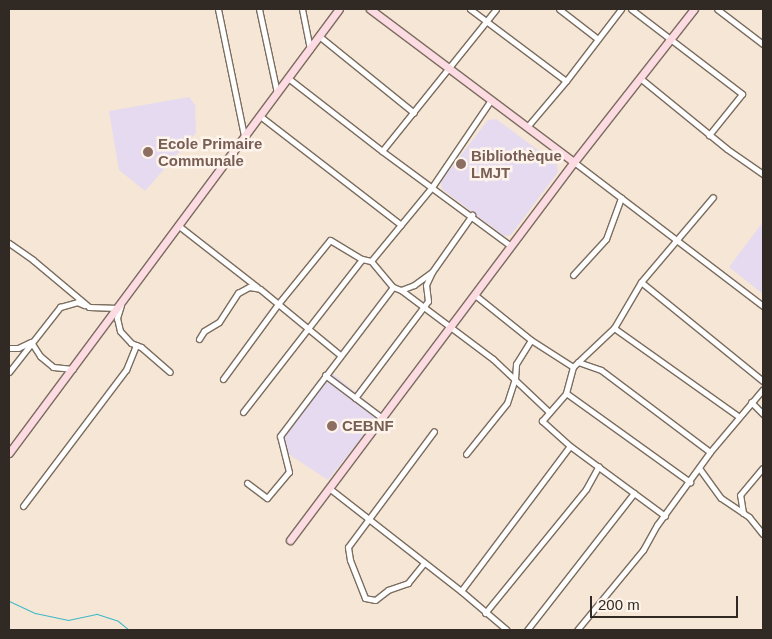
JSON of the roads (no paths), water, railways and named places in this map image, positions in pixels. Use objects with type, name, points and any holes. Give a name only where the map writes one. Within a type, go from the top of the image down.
[{"type":"street","points":[[218,9],[244,137]]},
{"type":"street","points":[[259,9],[277,93]]},
{"type":"street","points":[[302,9],[310,48]]},
{"type":"street","points":[[9,453],[339,9]]},
{"type":"street","points":[[370,9],[763,306]]},
{"type":"street","points":[[470,9],[566,81]]},
{"type":"street","points":[[382,151],[496,9]]},
{"type":"street","points":[[559,9],[598,39]]},
{"type":"street","points":[[527,127],[566,81],[621,9]]},
{"type":"street","points":[[631,9],[742,94],[709,135]]},
{"type":"street","points":[[290,540],[452,327],[574,162],[672,40],[694,9]]},
{"type":"street","points":[[717,9],[763,44]]},
{"type":"street","points":[[319,36],[414,113]]},
{"type":"street","points":[[288,78],[382,151],[472,215],[511,246]]},
{"type":"street","points":[[640,78],[709,135],[763,174]]},
{"type":"street","points":[[371,261],[432,187],[491,100]]},
{"type":"street","points":[[260,116],[401,225]]},
{"type":"street","points":[[665,516],[570,446],[542,421],[548,411],[566,393],[573,367],[614,328],[641,282],[713,197]]},
{"type":"street","points":[[573,275],[606,239],[621,198]]},
{"type":"street","points":[[355,398],[428,301],[426,285],[432,272],[472,215]]},
{"type":"street","points":[[179,226],[340,355]]},
{"type":"street","points":[[223,379],[278,304],[330,240],[362,259],[371,261],[393,287],[401,290],[493,359],[548,411]]},
{"type":"street","points":[[9,243],[33,260],[89,307]]},
{"type":"street","points":[[243,412],[362,259]]},
{"type":"street","points":[[401,290],[414,285],[432,272]]},
{"type":"street","points":[[641,282],[763,380]]},
{"type":"street","points":[[199,339],[204,331],[219,322],[238,293],[249,287],[260,289]]},
{"type":"street","points":[[247,483],[267,498],[289,472],[280,436],[393,287]]},
{"type":"street","points":[[475,295],[531,340],[573,367]]},
{"type":"street","points":[[9,372],[60,307],[77,302],[89,307],[120,305]]},
{"type":"street","points":[[120,305],[117,318],[120,331],[170,372]]},
{"type":"street","points":[[614,328],[738,416]]},
{"type":"street","points":[[466,454],[507,403],[515,380],[516,364],[531,340]]},
{"type":"street","points":[[31,342],[40,356],[53,367],[74,368]]},
{"type":"street","points":[[9,348],[18,348],[31,342]]},
{"type":"street","points":[[23,506],[126,370],[136,345]]},
{"type":"street","points":[[578,362],[601,370],[710,452]]},
{"type":"street","points":[[325,375],[382,418]]},
{"type":"street","points":[[577,630],[624,575],[710,452],[738,416],[763,389]]},
{"type":"street","points":[[566,393],[690,482]]},
{"type":"street","points":[[751,402],[763,414]]},
{"type":"street","points":[[424,563],[408,583],[388,590],[375,600],[365,598],[350,560],[348,546],[434,431]]},
{"type":"street","points":[[461,591],[570,446]]},
{"type":"street","points":[[485,614],[586,490],[599,466]]},
{"type":"street","points":[[699,468],[722,498],[743,513],[763,534]]},
{"type":"street","points":[[743,513],[740,495],[763,468]]},
{"type":"street","points":[[329,488],[461,591],[485,614],[507,630]]},
{"type":"street","points":[[528,630],[634,493]]},
{"type":"waterway","points":[[9,601],[35,613],[68,620],[97,614],[118,621],[129,630]]},
{"type":"place","name":"Ecole Primaire Communale","points":[[148,152]]},
{"type":"place","name":"Bibliothèque LMJT","points":[[461,164]]},
{"type":"place","name":"CEBNF","points":[[332,426]]}]
